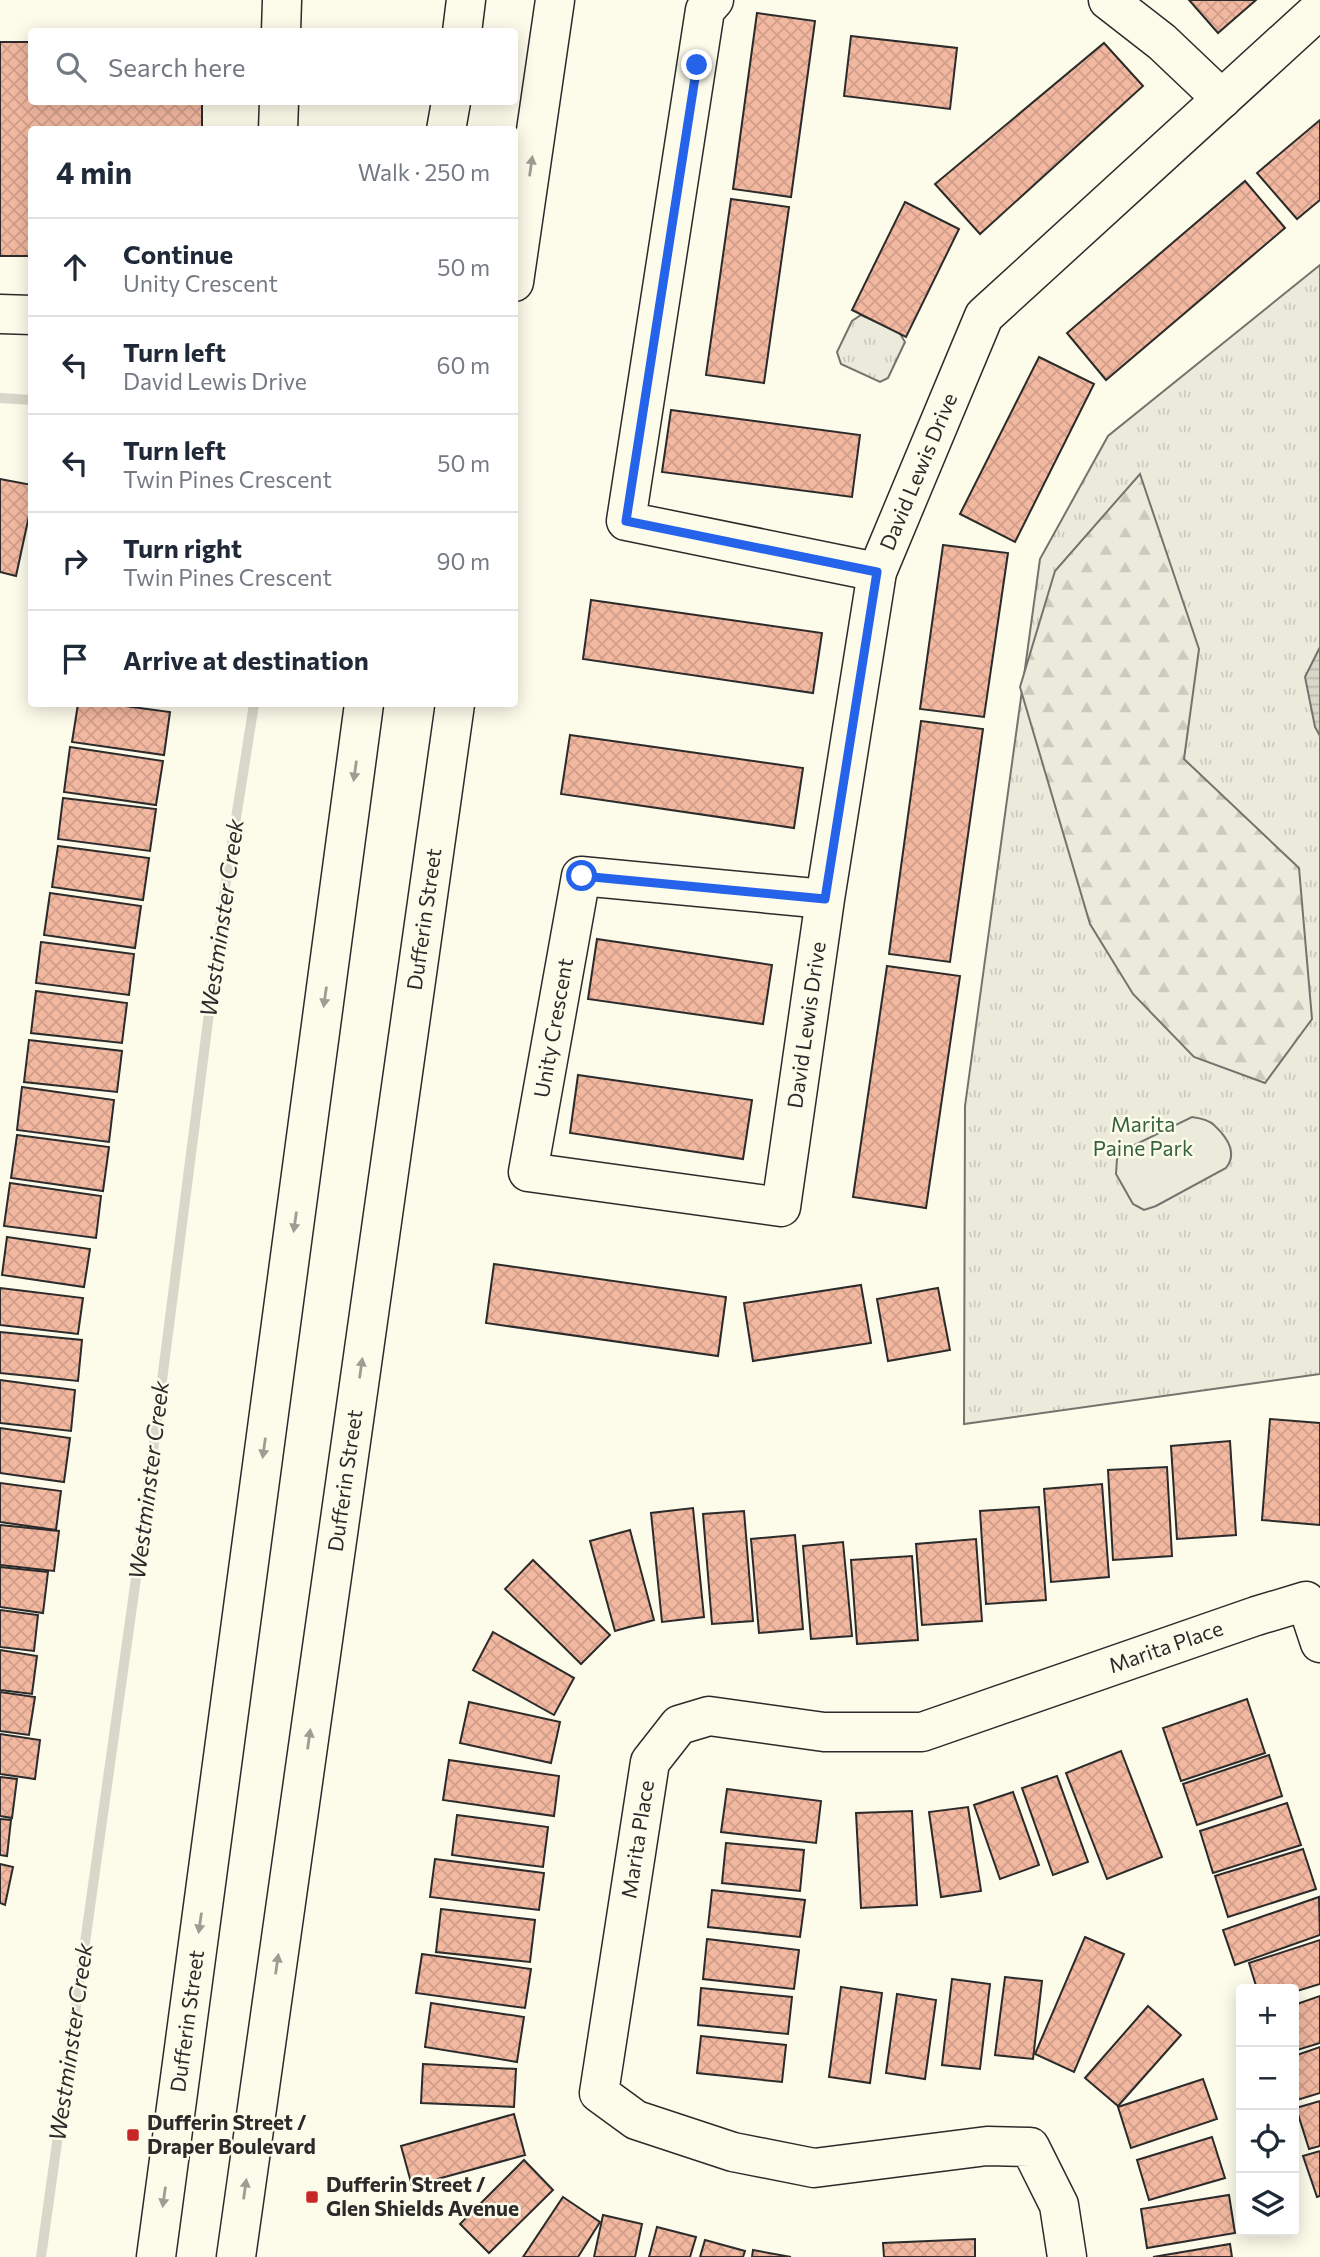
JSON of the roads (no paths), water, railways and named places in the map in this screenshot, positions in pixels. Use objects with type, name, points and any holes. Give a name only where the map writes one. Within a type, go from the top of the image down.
[{"type":"street","points":[[281,28],[282,0]]},
{"type":"street","points":[[462,28],[466,0]]},
{"type":"street","points":[[518,254],[555,0]]},
{"type":"street","points":[[714,0],[705,10],[626,521],[877,572]]},
{"type":"street","points":[[1108,0],[1162,42],[1222,99]]},
{"type":"street","name":"David Lewis Drive","points":[[780,1207],[877,572],[984,316],[1320,9]]},
{"type":"street","points":[[278,126],[279,105]]},
{"type":"street","points":[[447,126],[450,105]]},
{"type":"street","points":[[0,314],[28,315]]},
{"type":"street","name":"Dufferin Street","points":[[156,2257],[364,707]]},
{"type":"street","name":"Dufferin Street","points":[[236,2257],[455,707]]},
{"type":"street","name":"Unity Crescent","points":[[780,1207],[528,1172],[582,876],[825,899]]},
{"type":"street","name":"Marita Place","points":[[1067,2257],[1059,2205],[1030,2147],[987,2146],[814,2168],[733,2152],[636,2120],[599,2092],[650,1762],[679,1725],[709,1716],[824,1732],[922,1732],[1243,1620],[1306,1601],[1320,1643]]},
{"type":"waterway","name":"Westminster Creek","points":[[0,398],[28,400]]},
{"type":"waterway","name":"Westminster Creek","points":[[41,2257],[144,1521],[225,888],[254,707]]},
{"type":"place","name":"Dufferin Street / Draper Boulevard","points":[[133,2135]]},
{"type":"place","name":"Dufferin Street / Glen Shields Avenue","points":[[312,2197]]},
{"type":"park label","name":"Marita Paine Park","points":[[1143,1137]]}]
